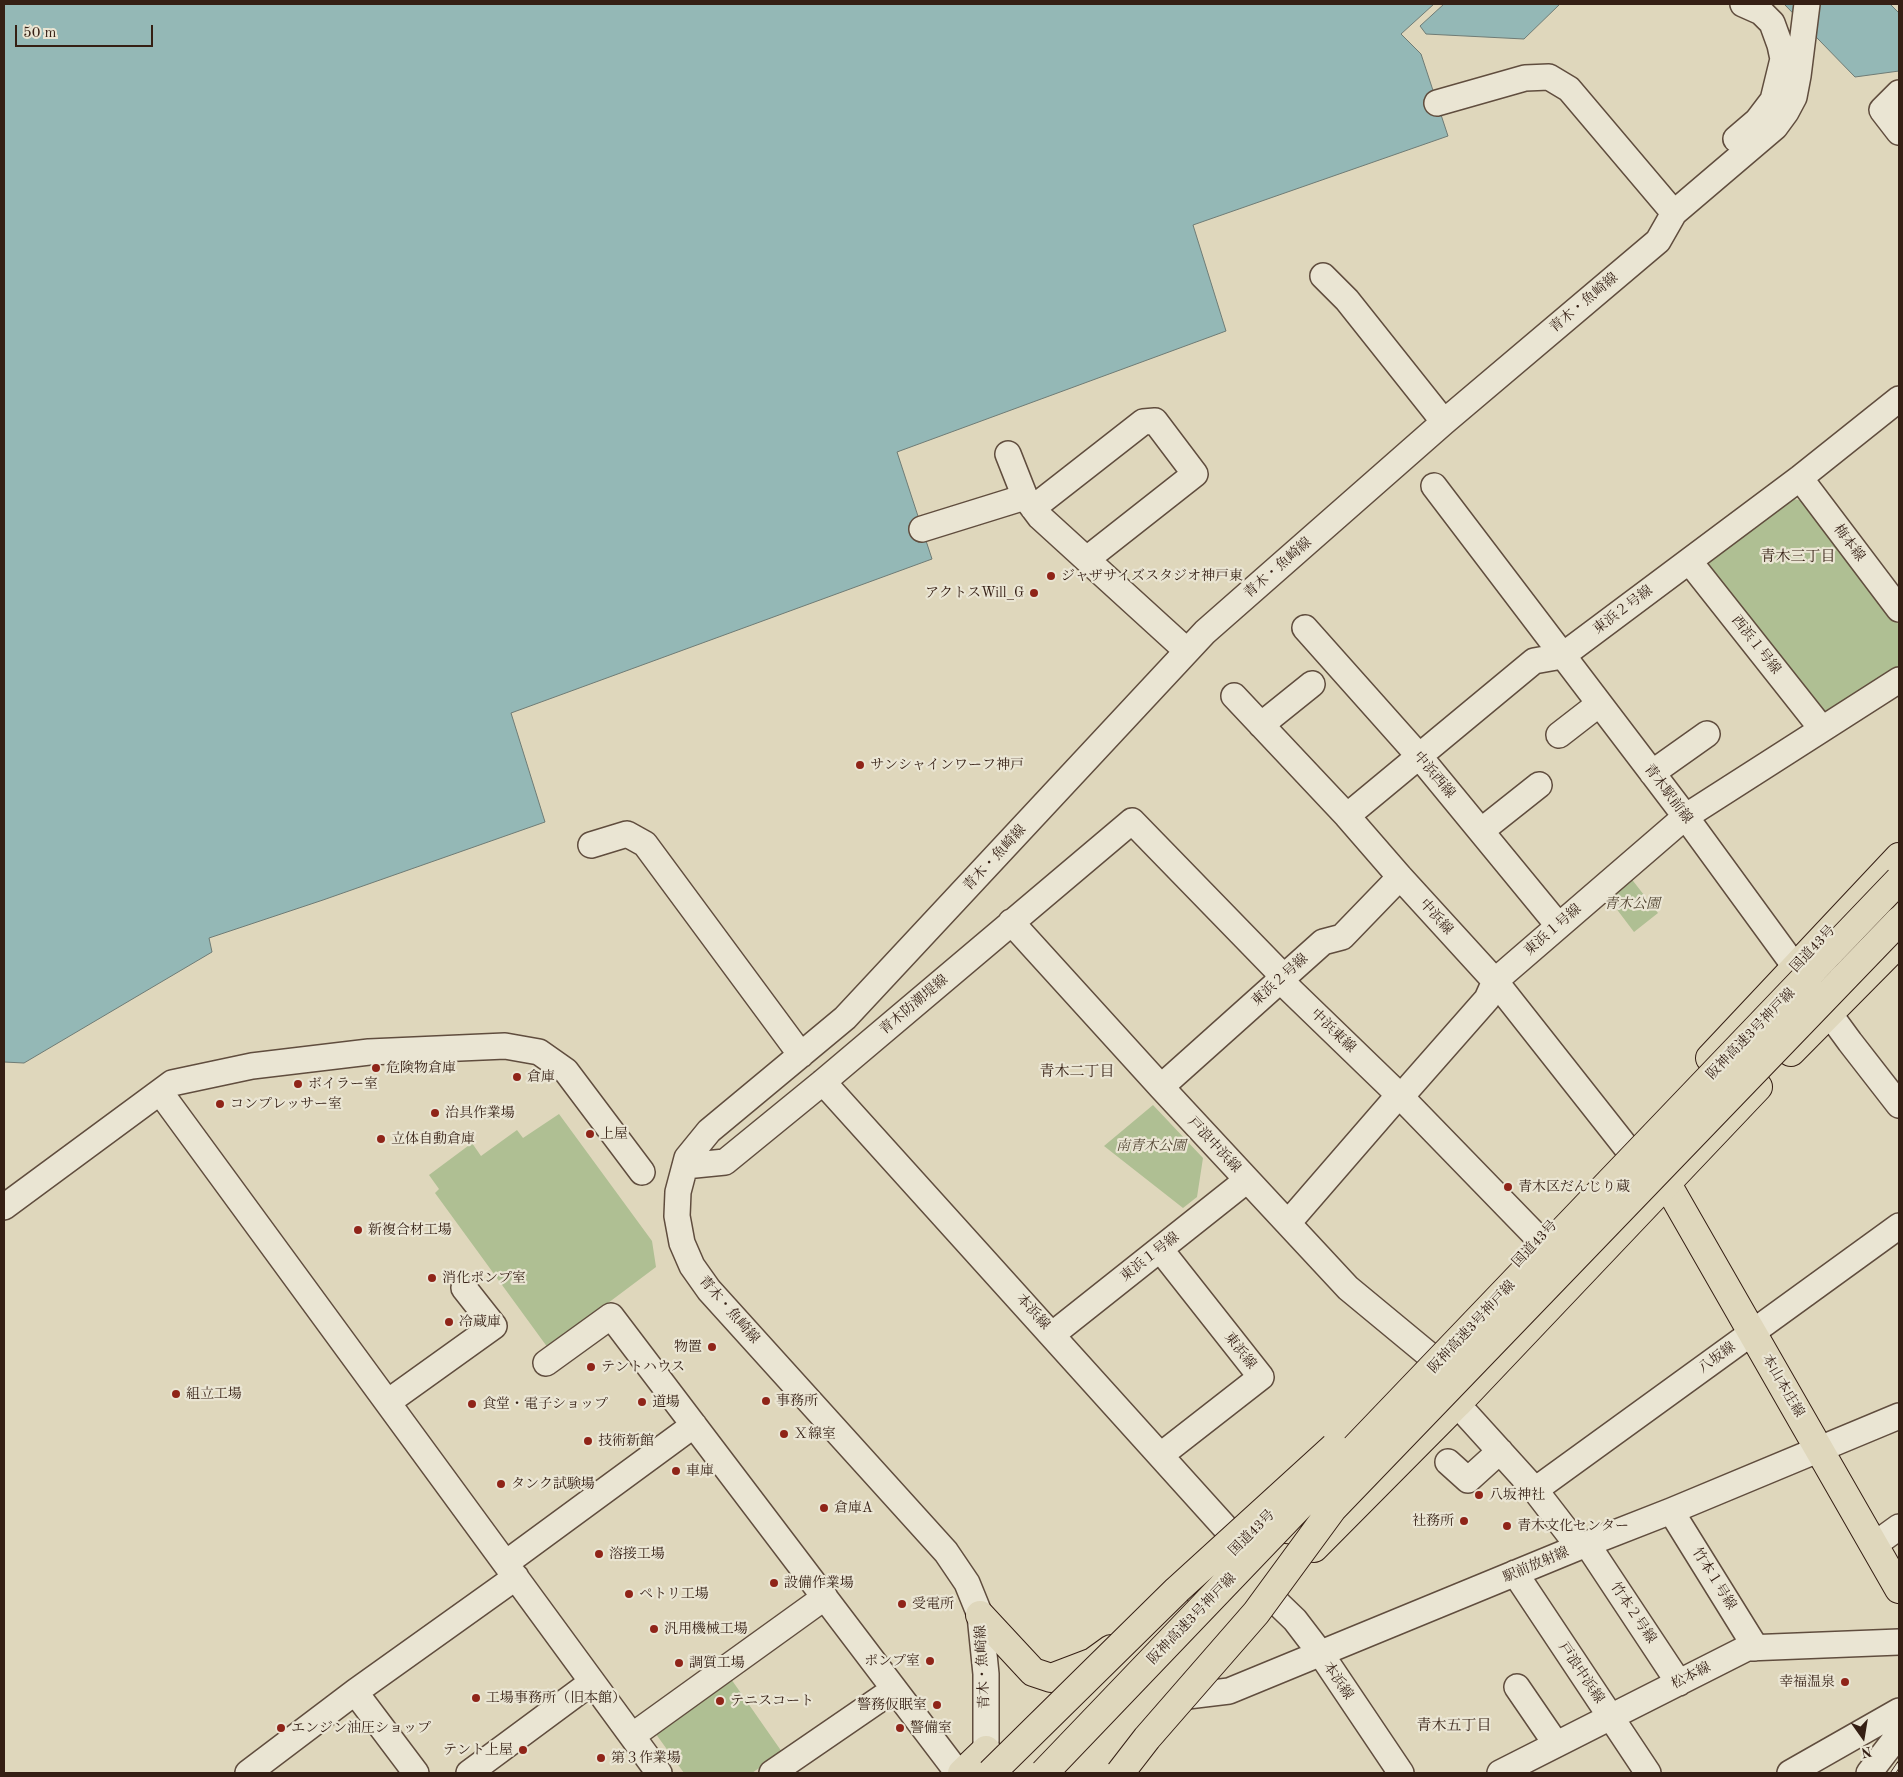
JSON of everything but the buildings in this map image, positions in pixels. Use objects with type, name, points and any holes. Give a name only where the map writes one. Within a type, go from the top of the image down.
[{"type":"main road","name":"国道43号","points":[[1016,1773],[1192,1592],[1439,1354],[1539,1239],[1899,857]]},
{"type":"main road","name":"阪神高速3号神戸線","points":[[1044,1773],[1439,1354],[1595,1196],[1899,880]]},
{"type":"main road","name":"阪神高速3号神戸線","points":[[1079,1773],[1899,921]]},
{"type":"main road","points":[[1103,1773],[1168,1698],[1268,1594],[1457,1404],[1776,1067],[1899,943]]},
{"type":"main road","name":"本山本庄線","points":[[1667,1184],[1899,1589]]},
{"type":"main road","points":[[962,1773],[989,1766],[1184,1583],[1367,1416],[1439,1354]]},
{"type":"main road","points":[[1120,1773],[1147,1738],[1256,1613],[1333,1508]]},
{"type":"main road","points":[[980,1615],[1033,1672],[1051,1678],[1093,1662],[1192,1592]]},
{"type":"street","points":[[1437,103],[1525,78],[1549,77],[1569,89],[1669,208],[1757,121],[1773,100],[1783,59],[1780,45],[1772,23],[1761,12],[1743,4]]},
{"type":"street","name":"青木・魚崎線","points":[[989,1766],[986,1674],[980,1615],[967,1583],[946,1552],[709,1290],[692,1266],[682,1244],[677,1216],[678,1192],[687,1158],[710,1131],[845,1018],[877,986],[1205,632],[1444,422],[1658,240],[1669,208],[1775,127],[1794,97],[1807,4]]},
{"type":"street","points":[[1890,102],[1899,132]]},
{"type":"street","points":[[1323,276],[1347,300],[1444,422]]},
{"type":"street","name":"東浜２号線","points":[[1347,816],[1534,661],[1562,656],[1800,478],[1899,399]]},
{"type":"street","points":[[922,529],[962,517],[1029,502],[1143,422],[1155,422],[1195,474],[1087,559]]},
{"type":"street","points":[[1008,454],[1029,502],[1040,516],[1187,651]]},
{"type":"street","name":"梅本線","points":[[1800,478],[1899,609]]},
{"type":"street","name":"青木駅前線","points":[[1434,486],[1685,816],[1850,1042],[1897,1097]]},
{"type":"street","name":"西浜１号線","points":[[1689,561],[1822,729]]},
{"type":"street","name":"中浜西線","points":[[1305,628],[1419,756],[1558,925]]},
{"type":"street","name":"東浜１号線","points":[[1288,1224],[1392,1104],[1487,999],[1495,981],[1685,816],[1899,680]]},
{"type":"street","points":[[1261,725],[1312,684]]},
{"type":"street","name":"中浜線","points":[[1234,696],[1347,816],[1495,981],[1626,1147]]},
{"type":"street","points":[[1559,735],[1599,704]]},
{"type":"street","points":[[1652,773],[1707,734]]},
{"type":"street","points":[[1481,831],[1538,785]]},
{"type":"street","name":"青木防潮堤線","points":[[685,1166],[725,1162],[823,1082],[1132,821]]},
{"type":"street","name":"中浜東線","points":[[1132,821],[1276,970],[1280,980],[1400,1096],[1539,1239]]},
{"type":"street","points":[[591,845],[627,834],[645,844],[802,1055]]},
{"type":"street","name":"東浜２号線","points":[[1161,1087],[1323,942],[1342,937],[1400,877]]},
{"type":"street","name":"戸浪中浜線","points":[[1011,922],[1348,1288],[1439,1354]]},
{"type":"street","points":[[4,1207],[172,1083],[252,1066],[369,1052],[506,1046],[539,1052],[566,1070],[642,1172]]},
{"type":"street","name":"本浜線","points":[[823,1082],[1053,1334],[1241,1545]]},
{"type":"street","points":[[160,1092],[659,1773]]},
{"type":"street","name":"東浜１号線","points":[[1053,1334],[1247,1180]]},
{"type":"street","name":"八坂線","points":[[1535,1490],[1899,1226]]},
{"type":"street","name":"東浜線","points":[[1160,1249],[1261,1377],[1161,1455]]},
{"type":"street","points":[[388,1402],[494,1326],[464,1288]]},
{"type":"street","points":[[546,1363],[611,1316],[825,1597],[893,1690],[958,1773]]},
{"type":"street","points":[[1457,1404],[1583,1545]]},
{"type":"street","name":"駅前放射線","points":[[1168,1698],[1229,1691],[1583,1545],[1672,1511],[1899,1416]]},
{"type":"street","points":[[248,1773],[355,1692],[694,1425]]},
{"type":"street","points":[[1448,1462],[1468,1480],[1500,1451]]},
{"type":"street","name":"竹本１号線","points":[[1672,1511],[1756,1648]]},
{"type":"street","points":[[1874,1545],[1899,1527]]},
{"type":"street","name":"竹本２号線","points":[[1583,1545],[1679,1683]]},
{"type":"street","name":"戸浪中浜線","points":[[1515,1573],[1648,1773]]},
{"type":"street","name":"本浜線","points":[[1268,1594],[1296,1620],[1401,1773]]},
{"type":"street","points":[[632,1736],[825,1597]]},
{"type":"street","name":"松本線","points":[[1500,1773],[1747,1648],[1899,1642]]},
{"type":"street","points":[[469,1773],[592,1682]]},
{"type":"street","points":[[1517,1687],[1556,1744]]},
{"type":"street","points":[[772,1773],[893,1690]]},
{"type":"street","points":[[355,1692],[416,1773]]},
{"type":"street","points":[[1790,1773],[1899,1710]]},
{"type":"street","points":[[1869,1773],[1899,1734]]},
{"type":"green space","points":[[1785,498],[1806,501],[1899,625],[1899,667],[1828,711],[1815,710],[1706,570],[1708,555]]},
{"type":"green space","name":"青木公園","points":[[1630,877],[1658,913],[1634,932],[1606,895]]},
{"type":"green space","name":"南青木公園","points":[[1153,1105],[1203,1158],[1197,1197],[1183,1208],[1104,1146]]},
{"type":"green space","points":[[559,1114],[652,1241],[656,1267],[548,1348],[435,1193],[439,1189],[429,1175],[472,1143],[481,1156],[517,1130],[523,1138]]},
{"type":"green space","name":"テニスコート","points":[[729,1676],[782,1752],[752,1773],[684,1773],[653,1730]]},
{"type":"water","points":[[4,4],[1434,4],[1401,34],[1421,54],[1448,136],[1193,225],[1226,331],[897,452],[932,559],[511,713],[545,822],[209,938],[212,952],[24,1063],[4,1062]]},
{"type":"water","points":[[1444,4],[1560,4],[1524,39],[1426,34],[1420,26]]},
{"type":"water","points":[[1784,4],[1890,4],[1899,13],[1899,71],[1855,77]]},
{"type":"railway","points":[[1893,1773],[1899,1764]]},
{"type":"place","name":"ジャザサイズスタジオ神戸東","points":[[1051,576]]},
{"type":"place","name":"アクトスWill_G","points":[[1034,593]]},
{"type":"place","name":"サンシャインワーフ神戸","points":[[860,765]]},
{"type":"place","name":"危険物倉庫","points":[[376,1068]]},
{"type":"place","name":"倉庫","points":[[517,1077]]},
{"type":"place","name":"ボイラー室","points":[[298,1084]]},
{"type":"place","name":"コンプレッサー室","points":[[220,1104]]},
{"type":"place","name":"治具作業場","points":[[435,1113]]},
{"type":"place","name":"上屋","points":[[590,1134]]},
{"type":"place","name":"立体自動倉庫","points":[[381,1139]]},
{"type":"place","name":"青木区だんじり蔵","points":[[1508,1187]]},
{"type":"place","name":"新複合材工場","points":[[358,1230]]},
{"type":"place","name":"消化ポンプ室","points":[[432,1278]]},
{"type":"place","name":"冷蔵庫","points":[[449,1322]]},
{"type":"place","name":"物置","points":[[712,1347]]},
{"type":"place","name":"テントハウス","points":[[591,1367]]},
{"type":"place","name":"組立工場","points":[[176,1394]]},
{"type":"place","name":"事務所","points":[[766,1401]]},
{"type":"place","name":"道場","points":[[642,1402]]},
{"type":"place","name":"食堂・電子ショップ","points":[[472,1404]]},
{"type":"place","name":"Ｘ線室","points":[[784,1434]]},
{"type":"place","name":"技術新館","points":[[588,1441]]},
{"type":"place","name":"車庫","points":[[676,1471]]},
{"type":"place","name":"タンク試験場","points":[[501,1484]]},
{"type":"place","name":"八坂神社","points":[[1479,1495]]},
{"type":"place","name":"倉庫A","points":[[824,1508]]},
{"type":"place","name":"社務所","points":[[1464,1521]]},
{"type":"place","name":"青木文化センター","points":[[1507,1526]]},
{"type":"place","name":"溶接工場","points":[[599,1554]]},
{"type":"place","name":"設備作業場","points":[[774,1583]]},
{"type":"place","name":"ペトリ工場","points":[[629,1594]]},
{"type":"place","name":"受電所","points":[[902,1604]]},
{"type":"place","name":"汎用機械工場","points":[[654,1629]]},
{"type":"place","name":"ポンプ室","points":[[930,1661]]},
{"type":"place","name":"調質工場","points":[[679,1663]]},
{"type":"place","name":"幸福温泉","points":[[1845,1682]]},
{"type":"place","name":"工場事務所（旧本館）","points":[[476,1698]]},
{"type":"place","name":"テニスコート","points":[[720,1701]]},
{"type":"place","name":"警務仮眠室","points":[[937,1705]]},
{"type":"place","name":"エンジン油圧ショップ","points":[[281,1728]]},
{"type":"place","name":"警備室","points":[[900,1728]]},
{"type":"place","name":"テント上屋","points":[[523,1750]]},
{"type":"place","name":"第３作業場","points":[[601,1758]]},
{"type":"district","name":"青木三丁目","points":[[1798,557]]},
{"type":"district","name":"青木二丁目","points":[[1077,1072]]},
{"type":"district","name":"青木五丁目","points":[[1454,1726]]}]
